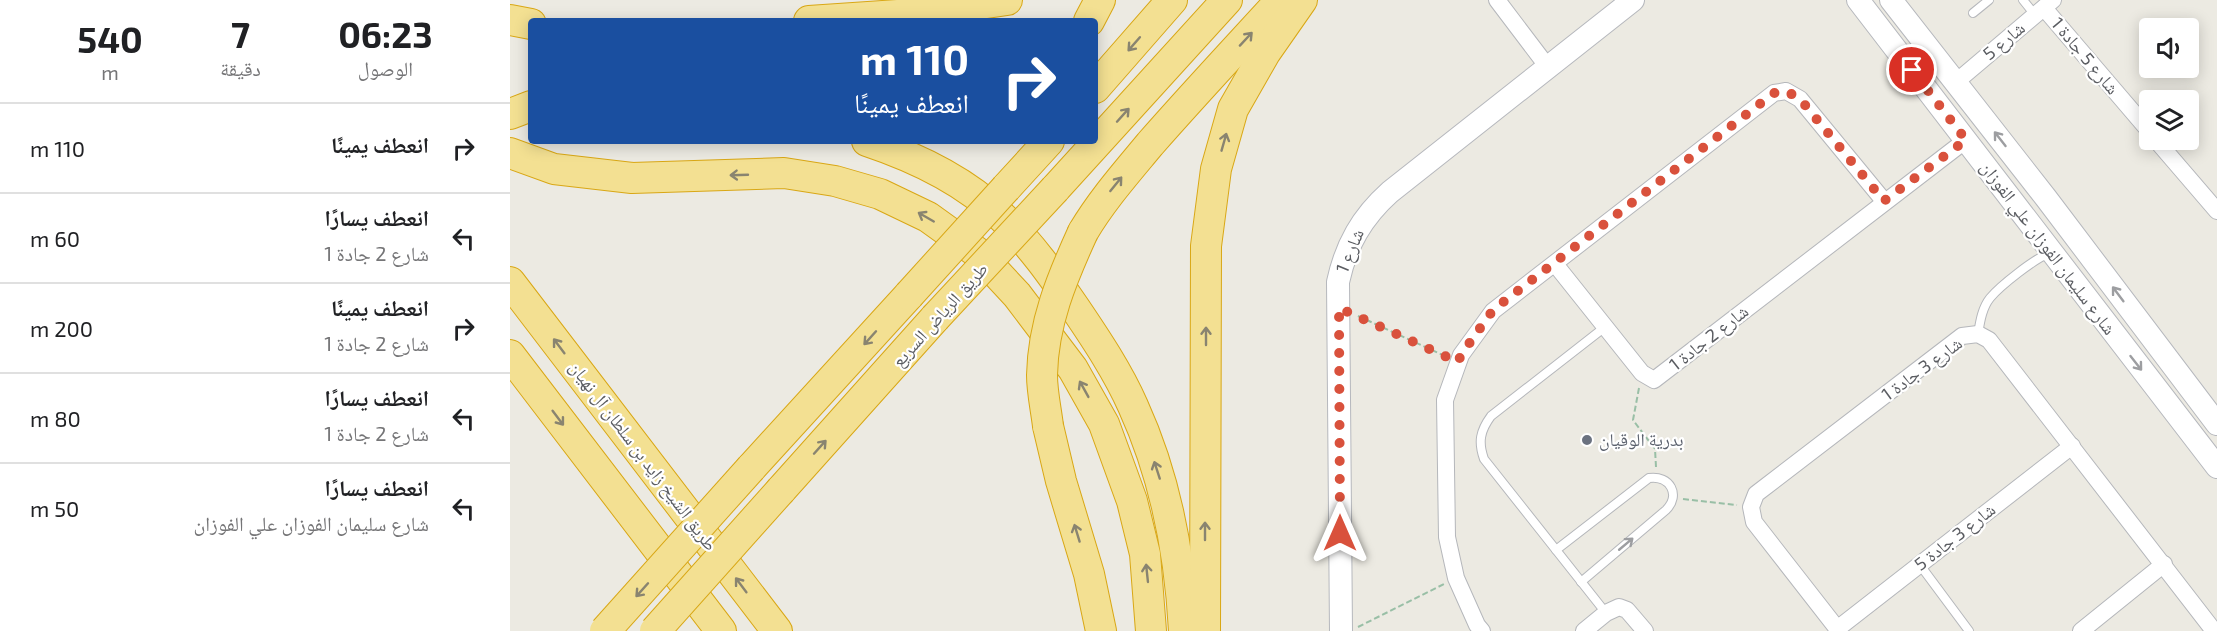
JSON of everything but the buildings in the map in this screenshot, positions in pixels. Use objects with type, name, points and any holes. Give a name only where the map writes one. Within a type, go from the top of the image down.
[{"type":"highway","points":[[853,18],[912,14],[1007,0]]},
{"type":"highway","points":[[954,18],[1014,0]]},
{"type":"highway","points":[[1098,85],[1172,0]]},
{"type":"highway","name":"طريق الرياض السريع","points":[[1098,142],[1227,0]]},
{"type":"highway","points":[[1101,631],[1089,574],[1061,481],[1048,426],[1042,376],[1047,324],[1083,232],[1097,209],[1176,114],[1281,0]]},
{"type":"highway","points":[[1205,631],[1206,246],[1216,169],[1233,109],[1265,53],[1302,0]]},
{"type":"highway","points":[[510,20],[528,23]]},
{"type":"highway","points":[[510,114],[528,107]]},
{"type":"highway","points":[[510,151],[528,143]]},
{"type":"highway","points":[[876,144],[903,153],[959,183],[1001,215],[1051,272],[1096,340],[1133,405],[1158,472],[1174,542],[1184,631]]},
{"type":"highway","points":[[1012,181],[1025,144]]},
{"type":"highway","name":"طريق الرياض السريع","points":[[605,631],[1045,144]]},
{"type":"highway","name":"طريق الرياض السريع","points":[[655,631],[935,318],[1096,144]]},
{"type":"highway","points":[[510,151],[554,169],[632,178],[784,173],[835,182],[880,194],[928,216],[978,254],[1017,295],[1073,369],[1104,424],[1132,501],[1145,554],[1151,631]]},
{"type":"highway","name":"طريق الشيخ زايد بن سلطان آل نهيان","points":[[510,282],[777,631]]},
{"type":"highway","points":[[510,355],[721,631]]},
{"type":"street","points":[[1497,0],[1547,66]]},
{"type":"street","name":"شارع 1","points":[[1341,631],[1338,282],[1345,256],[1367,215],[1390,192],[1633,0]]},
{"type":"street","name":"شارع سليمان الفوزان علي الفوزان","points":[[1858,0],[2217,467]]},
{"type":"street","name":"شارع سليمان الفوزان علي الفوزان","points":[[1891,0],[2046,198],[2217,424]]},
{"type":"street","name":"شارع 5","points":[[1956,82],[2044,8]]},
{"type":"street","name":"شارع 5 جادة 1","points":[[2044,8],[2139,119]]},
{"type":"street","points":[[1482,631],[1477,625],[1456,578],[1447,537],[1445,400],[1461,355],[1493,310],[1774,93],[1786,91],[1800,99],[1884,201]]},
{"type":"street","name":"شارع 2 جادة 1","points":[[1642,373],[1654,380],[1666,372],[1884,201],[1966,140]]},
{"type":"street","points":[[2165,150],[2217,211]]},
{"type":"street","points":[[2022,214],[2038,213],[2045,204],[2046,198]]},
{"type":"street","points":[[2049,251],[2046,243],[2049,232],[2057,226],[2067,227]]},
{"type":"street","points":[[1555,264],[1642,373]]},
{"type":"street","name":"شارع 3 جادة 1","points":[[1751,507],[1756,495],[1962,336],[1978,334],[1989,339],[2214,631]]},
{"type":"street","name":"شارع 3 جادة 5","points":[[1838,630],[2072,446]]},
{"type":"street","points":[[1751,507],[1754,522],[1838,630]]},
{"type":"street","points":[[2080,631],[2164,564]]},
{"type":"street","points":[[1584,631],[1606,613],[1619,607],[1628,610],[1645,631]]},
{"type":"lane","points":[[1973,13],[1989,0]]},
{"type":"lane","points":[[2023,0],[2044,8]]},
{"type":"lane","points":[[1978,334],[1983,312],[1990,298],[2039,256],[2049,251]]},
{"type":"lane","points":[[1605,327],[1491,416],[1483,427],[1480,449],[1484,459],[1606,613]]},
{"type":"lane","points":[[1556,550],[1643,482],[1656,477],[1670,484],[1674,498],[1666,510],[1581,582]]},
{"type":"lane","points":[[1920,565],[1969,631]]},
{"type":"path","points":[[1339,308],[1458,362]]},
{"type":"path","points":[[1642,373],[1633,420],[1655,448],[1656,477]]},
{"type":"path","points":[[1674,498],[1751,507]]},
{"type":"path","points":[[1350,631],[1456,578]]},
{"type":"place","name":"بدرية الوقيان","points":[[1587,440]]},
{"type":"route","points":[[1340,533],[1339,308],[1458,362],[1493,310],[1774,93],[1786,91],[1800,99],[1884,201],[1966,140],[1912,70]]}]
